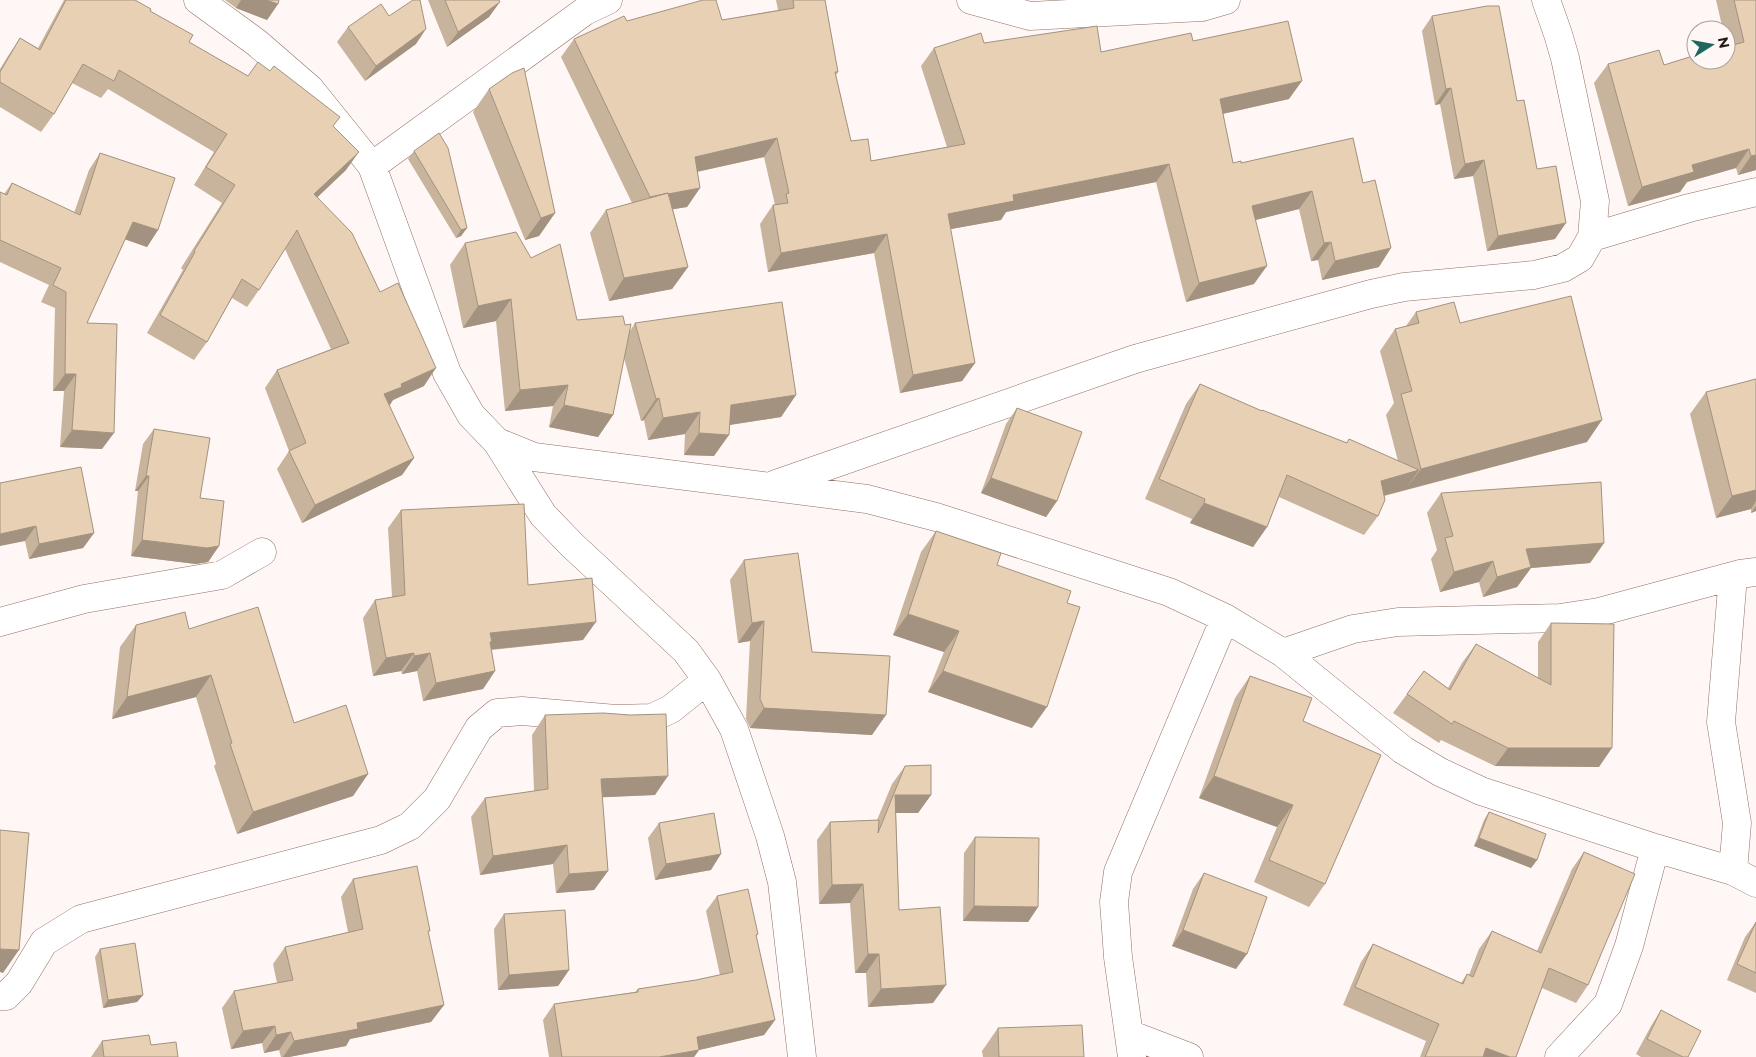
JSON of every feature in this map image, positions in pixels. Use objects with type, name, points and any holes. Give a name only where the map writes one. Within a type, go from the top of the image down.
[{"type":"street","points":[[198,0],[257,43],[310,89],[372,166],[447,373],[471,415],[497,442],[543,515],[572,545],[686,651],[707,680],[734,729],[770,836],[782,882],[802,1057]]},
{"type":"street","points":[[372,166],[584,11],[608,0]]},
{"type":"street","points":[[970,0],[1030,16],[1202,7],[1226,0]]},
{"type":"street","points":[[770,486],[1135,360],[1371,294],[1404,287],[1534,275],[1563,268],[1580,258],[1592,237],[1595,202],[1565,58],[1546,0]]},
{"type":"street","points":[[1592,237],[1689,208],[1756,192]]},
{"type":"street","points":[[497,442],[534,457],[867,499],[936,517],[1169,592],[1225,618],[1283,653],[1403,750],[1440,772],[1481,791],[1744,877],[1746,821],[1721,722],[1745,574],[1599,612],[1560,618],[1398,622],[1353,629],[1283,653]]},
{"type":"street","points":[[0,622],[84,599],[222,575],[262,552]]},
{"type":"street","points":[[1189,1057],[1131,1046],[1118,957],[1114,902],[1118,872],[1225,618]]},
{"type":"street","points":[[0,996],[6,996],[19,983],[44,942],[81,919],[381,840],[410,826],[437,799],[479,728],[497,713],[522,711],[616,719],[652,718],[671,709],[707,680]]},
{"type":"street","points":[[1559,1057],[1608,1004],[1630,946],[1655,848]]},
{"type":"building","points":[[66,0],[135,0],[151,9],[150,11],[193,35],[189,42],[248,76],[258,62],[270,71],[274,66],[340,117],[333,126],[359,152],[314,194],[352,233],[380,292],[398,283],[436,368],[401,384],[402,387],[384,394],[414,458],[315,505],[289,451],[306,443],[277,370],[349,343],[297,230],[259,290],[242,279],[207,342],[160,315],[194,251],[235,185],[206,167],[227,134],[119,70],[114,81],[83,64],[54,114],[0,82],[0,72],[20,38],[40,50]]},
{"type":"building","points":[[266,0],[279,0],[278,4]]},
{"type":"building","points":[[413,0],[420,0],[426,29],[376,66],[348,27],[381,4],[389,16]]},
{"type":"building","points":[[445,0],[499,0],[500,2],[458,32]]},
{"type":"building","points":[[703,0],[716,0],[722,20],[794,8],[793,0],[825,0],[838,72],[835,72],[851,141],[868,139],[871,161],[965,144],[934,48],[981,33],[984,43],[1097,26],[1101,52],[1191,33],[1193,41],[1288,21],[1302,81],[1220,99],[1233,163],[1241,161],[1241,163],[1353,138],[1363,183],[1375,180],[1391,248],[1335,261],[1331,242],[1324,243],[1312,191],[1252,206],[1267,266],[1199,283],[1169,164],[1013,195],[1014,201],[948,214],[975,363],[913,375],[887,234],[781,253],[773,205],[788,203],[786,194],[789,193],[777,138],[695,157],[700,188],[650,197],[574,39],[624,16],[627,21]]},
{"type":"building","points":[[1734,0],[1756,0],[1756,155],[1751,156],[1749,149],[1692,165],[1694,172],[1642,187],[1608,64],[1659,50],[1664,65],[1686,58],[1686,70],[1736,70],[1736,44],[1744,42]]},
{"type":"building","points":[[1487,6],[1499,6],[1517,101],[1524,100],[1537,169],[1556,166],[1566,223],[1498,236],[1484,160],[1465,164],[1451,88],[1446,89],[1432,16]]},
{"type":"building","points":[[524,68],[555,213],[541,218],[489,89],[512,73]]},
{"type":"building","points":[[439,133],[448,148],[467,228],[461,230],[414,151]]},
{"type":"building","points":[[100,153],[175,178],[158,230],[133,222],[87,323],[117,324],[114,433],[72,430],[76,374],[65,374],[66,292],[53,285],[61,268],[0,240],[0,192],[7,195],[12,183],[80,215]]},
{"type":"building","points":[[668,193],[688,267],[624,278],[606,210]]},
{"type":"building","points":[[516,232],[531,258],[560,244],[577,320],[623,316],[625,325],[631,324],[613,415],[564,405],[568,385],[520,390],[511,299],[478,306],[465,243]]},
{"type":"building","points":[[1571,296],[1602,420],[1421,469],[1401,394],[1412,391],[1395,329],[1419,323],[1416,312],[1454,302],[1460,323]]},
{"type":"building","points":[[782,302],[796,395],[731,405],[729,435],[699,433],[700,412],[663,418],[659,398],[656,399],[635,323]]},
{"type":"building","points":[[1756,379],[1756,490],[1732,496],[1706,392]]},
{"type":"building","points":[[1200,384],[1262,411],[1347,443],[1349,439],[1419,470],[1381,481],[1385,500],[1378,516],[1287,475],[1267,527],[1204,503],[1205,499],[1159,479]]},
{"type":"building","points":[[1017,408],[1082,432],[1057,501],[991,478]]},
{"type":"building","points":[[154,429],[210,438],[200,498],[224,501],[219,546],[207,548],[142,540],[149,476],[146,476]]},
{"type":"building","points":[[81,467],[94,533],[39,544],[36,526],[0,534],[0,483]]},
{"type":"building","points":[[1601,482],[1604,543],[1526,549],[1531,567],[1497,577],[1493,561],[1454,572],[1445,538],[1453,536],[1441,493]]},
{"type":"building","points":[[524,504],[528,585],[592,578],[596,622],[490,633],[495,671],[436,683],[430,653],[414,656],[414,653],[386,658],[375,600],[405,595],[401,510]]},
{"type":"building","points":[[936,531],[1001,553],[997,565],[1071,591],[1067,603],[1080,607],[1047,707],[943,671],[959,631],[908,614]]},
{"type":"building","points":[[798,553],[812,652],[890,656],[886,715],[764,708],[760,699],[764,621],[752,623],[744,560]]},
{"type":"building","points":[[258,607],[294,723],[346,705],[368,774],[253,812],[230,744],[232,743],[211,675],[127,697],[136,625],[185,612],[189,629]]},
{"type":"building","points":[[1551,623],[1614,624],[1612,748],[1508,748],[1454,721],[1452,724],[1407,694],[1424,671],[1450,690],[1476,644],[1551,685]]},
{"type":"building","points":[[1250,676],[1312,698],[1303,721],[1381,755],[1325,884],[1269,860],[1293,805],[1214,776]]},
{"type":"building","points":[[603,713],[630,715],[666,714],[668,776],[601,779],[608,871],[569,874],[567,845],[493,856],[485,798],[548,789],[545,715]]},
{"type":"building","points":[[931,765],[931,795],[895,795],[899,910],[940,907],[946,985],[881,989],[879,954],[868,954],[863,884],[832,885],[830,822],[879,820],[878,833],[905,766]]},
{"type":"building","points":[[1489,812],[1546,834],[1537,860],[1479,838]]},
{"type":"building","points":[[714,813],[721,854],[666,864],[659,823]]},
{"type":"building","points":[[0,830],[29,833],[19,950],[0,949]]},
{"type":"building","points":[[975,837],[1039,838],[1038,907],[974,906]]},
{"type":"building","points":[[1584,852],[1635,874],[1588,985],[1549,968],[1516,1057],[1510,1057],[1486,1048],[1483,1057],[1425,1057],[1439,1024],[1355,987],[1373,944],[1463,984],[1467,974],[1473,977],[1492,931],[1541,953]]},
{"type":"building","points":[[417,866],[430,931],[428,931],[444,1005],[357,1023],[358,1029],[294,1041],[291,1032],[276,1035],[275,1026],[243,1031],[234,991],[293,980],[285,947],[363,929],[353,879]]},
{"type":"building","points":[[1204,873],[1267,897],[1247,954],[1183,930]]},
{"type":"building","points":[[748,889],[775,1020],[697,1037],[699,1050],[659,1057],[562,1057],[554,1004],[638,992],[638,989],[733,972],[717,896]]},
{"type":"building","points":[[565,910],[569,970],[509,975],[504,914]]},
{"type":"building","points":[[1756,922],[1756,973],[1737,964]]},
{"type":"building","points":[[135,943],[143,995],[108,1000],[100,949]]},
{"type":"building","points":[[1661,1010],[1701,1031],[1688,1057],[1683,1057],[1647,1039]]},
{"type":"building","points":[[1082,1025],[1084,1057],[999,1057],[998,1028]]},
{"type":"building","points":[[149,1035],[151,1045],[176,1042],[178,1057],[104,1057],[102,1041]]}]
